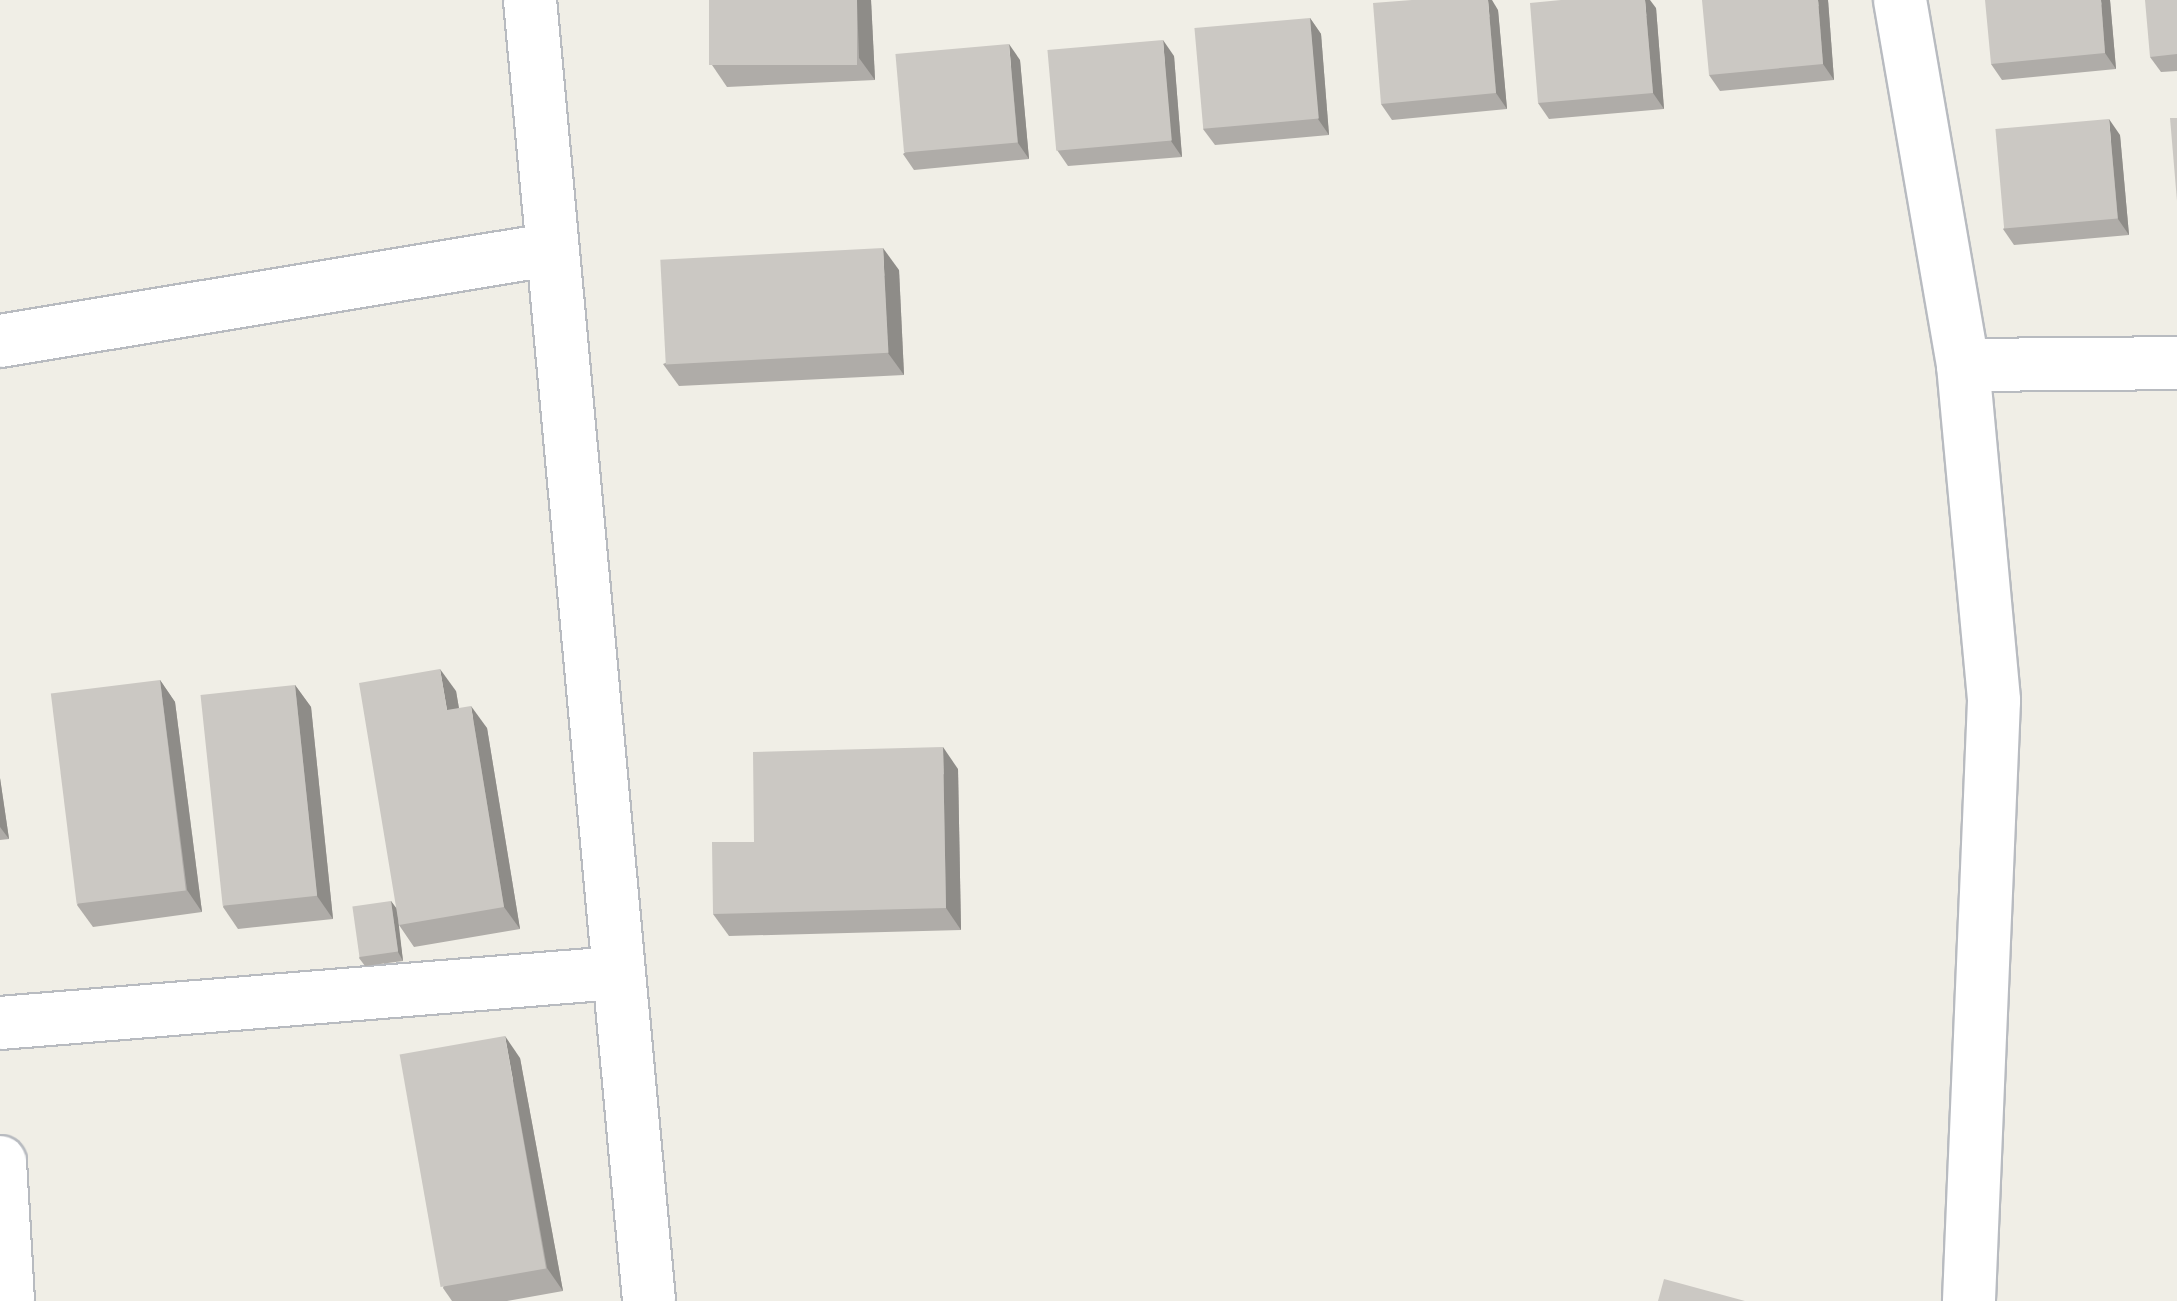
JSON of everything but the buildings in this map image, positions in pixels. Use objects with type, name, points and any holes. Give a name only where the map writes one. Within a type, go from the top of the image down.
[{"type":"street","points":[[530,0],[548,250],[649,1301]]},
{"type":"street","points":[[1900,0],[1963,365],[1994,700],[1969,1301]]},
{"type":"street","points":[[0,341],[548,250]]},
{"type":"street","points":[[1963,365],[2177,363]]},
{"type":"street","points":[[0,1023],[615,973]]},
{"type":"street","points":[[0,1162],[8,1301]]}]
